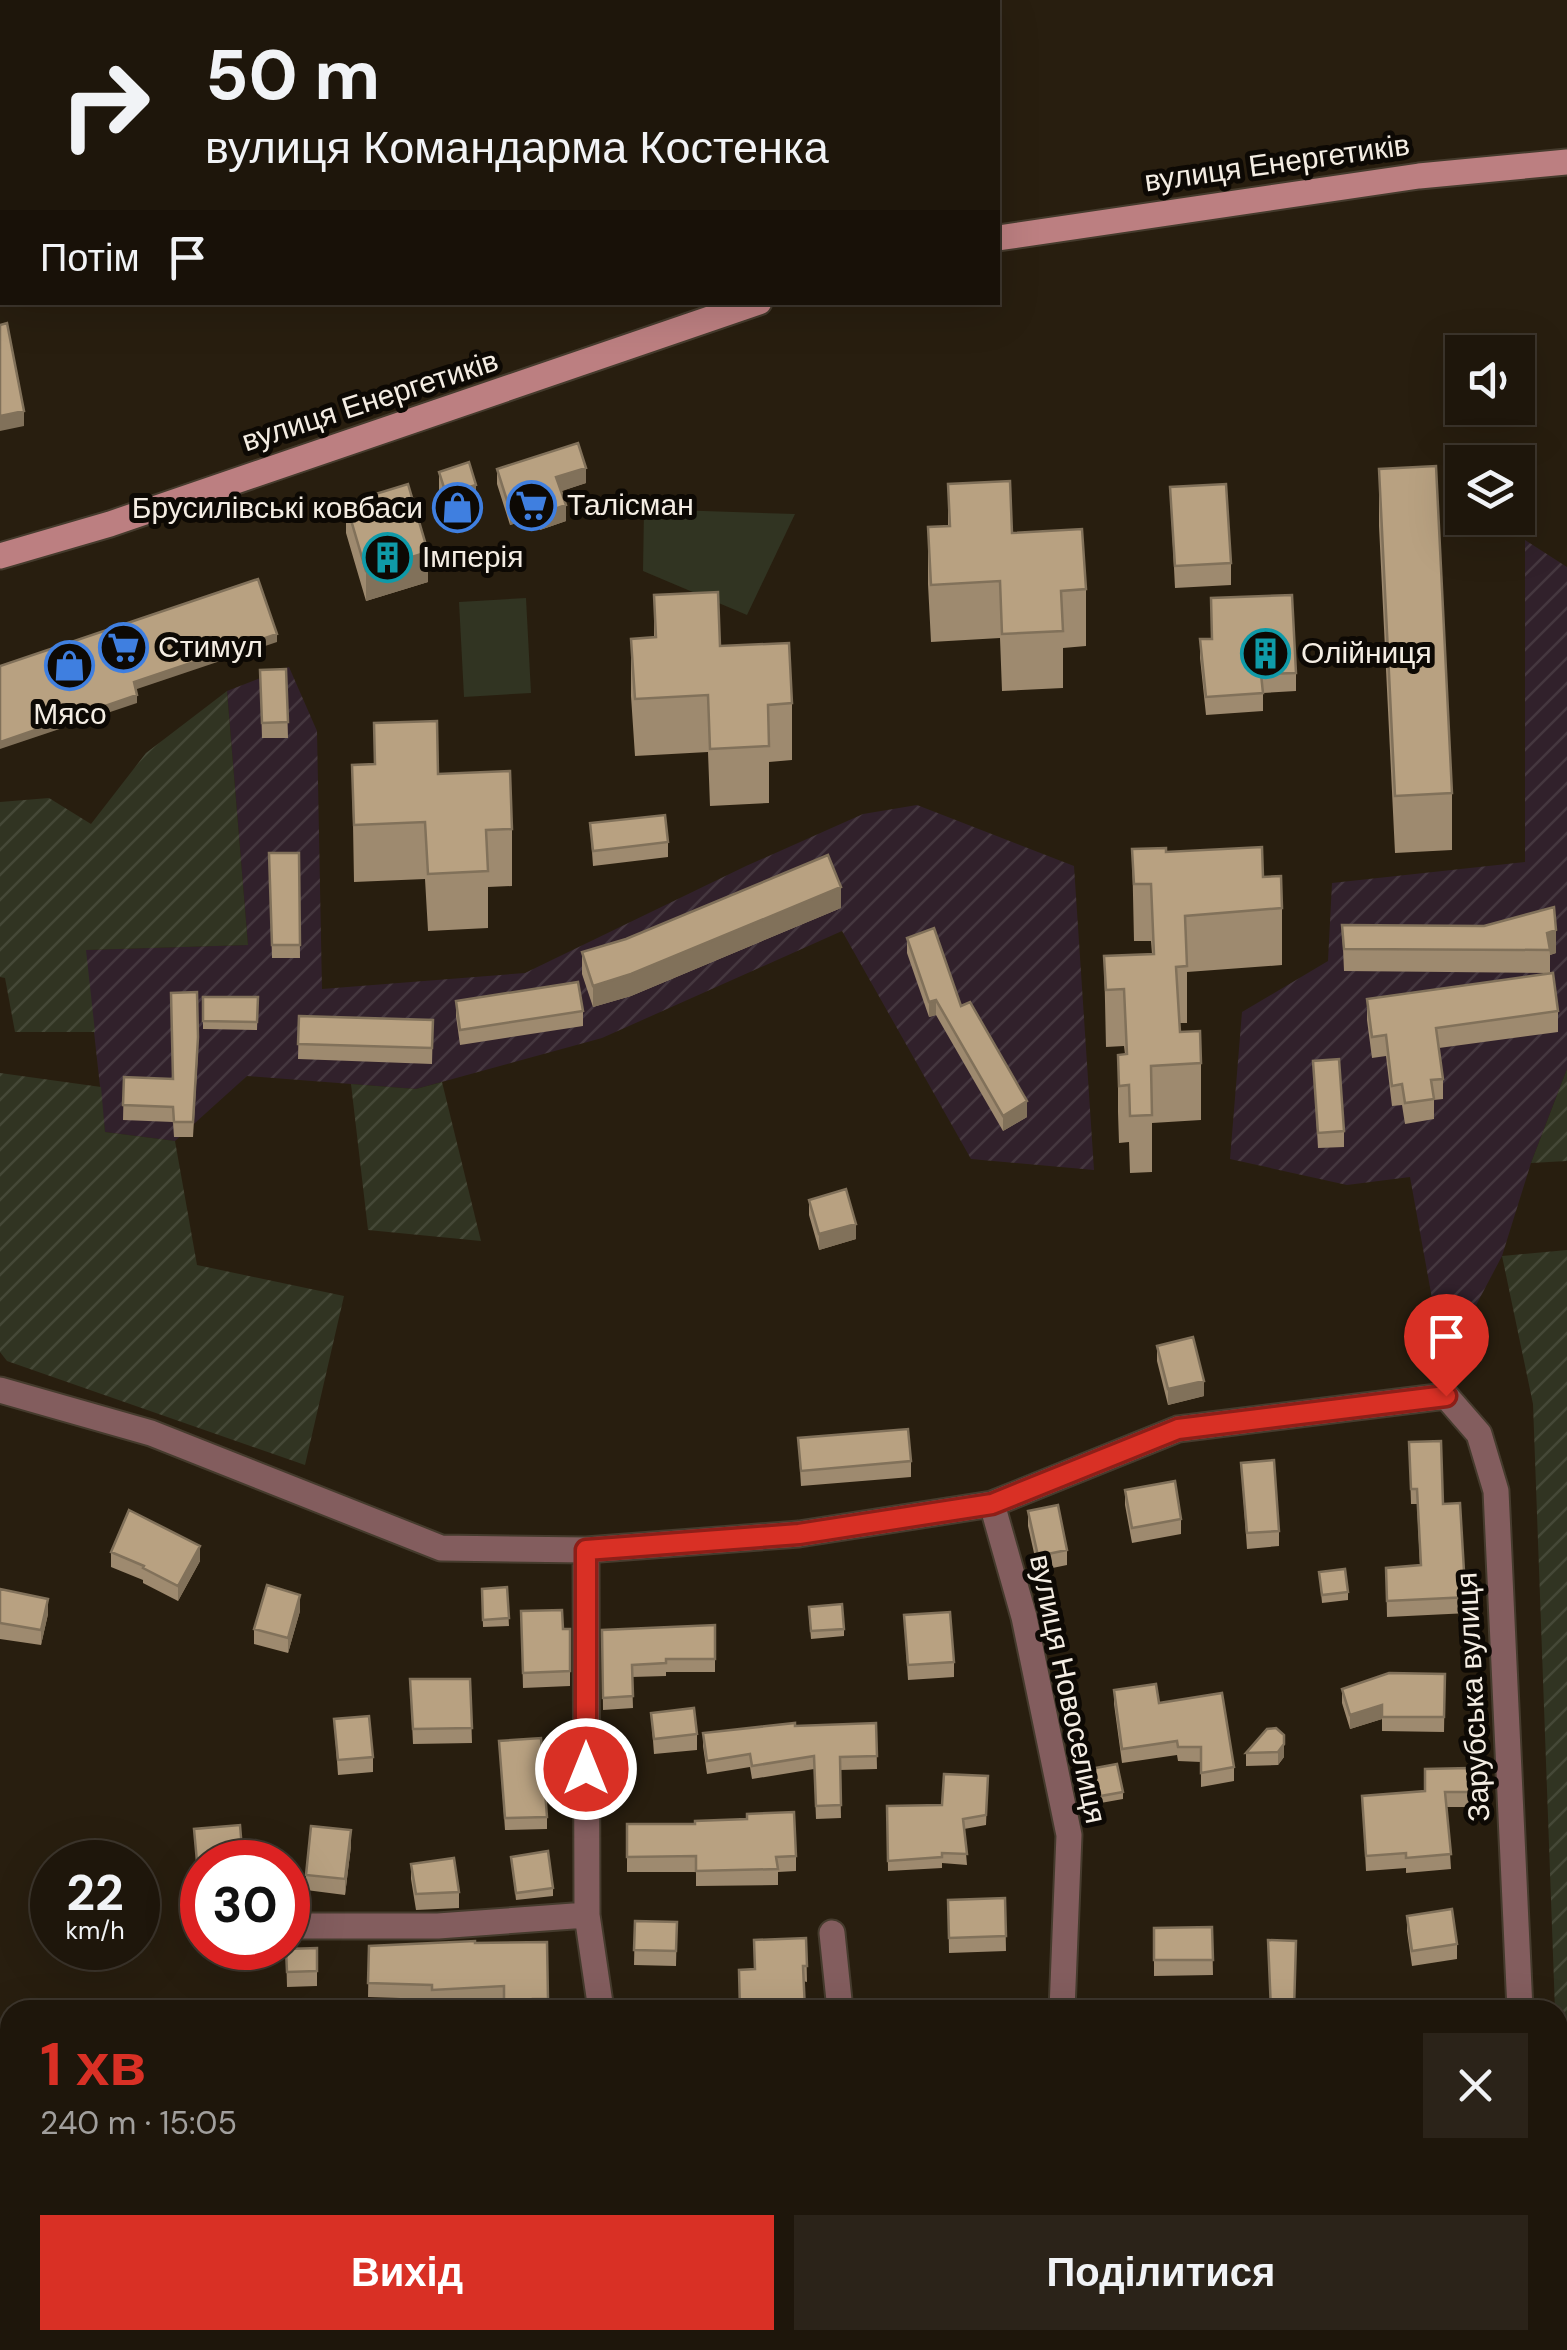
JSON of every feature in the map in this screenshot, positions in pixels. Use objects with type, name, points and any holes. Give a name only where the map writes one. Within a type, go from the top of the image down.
[{"type":"main road","name":"вулиця Енергетиків","points":[[1000,238],[1418,176],[1567,162]]},
{"type":"main road","name":"вулиця Енергетиків","points":[[0,556],[110,524],[750,305]]},
{"type":"street","points":[[0,1390],[151,1433],[441,1548],[586,1550],[799,1534],[992,1504]]},
{"type":"street","name":"Зарубська вулиця","points":[[992,1504],[1178,1429],[1446,1396],[1480,1434],[1496,1491],[1520,2000]]},
{"type":"street","name":"вулиця Новоселиця","points":[[992,1504],[1024,1617],[1069,1834],[1062,2000]]},
{"type":"street","points":[[586,1550],[587,1915],[600,2000]]},
{"type":"street","points":[[310,1926],[438,1926],[587,1915]]},
{"type":"street","points":[[832,1932],[839,2000]]},
{"type":"shaded area","points":[[1525,540],[1567,567],[1567,1069],[1531,1163],[1502,1256],[1454,1347],[1435,1315],[1410,1177],[1347,1185],[1230,1159],[1242,1012],[1328,961],[1332,883],[1525,862]]},
{"type":"shaded area","points":[[289,667],[317,731],[322,989],[525,973],[863,814],[917,805],[1074,866],[1094,1170],[971,1159],[842,931],[602,1038],[416,1089],[247,1076],[175,1141],[105,1132],[85,950],[248,945],[227,691]]},
{"type":"green space","points":[[644,509],[795,514],[747,615],[643,571]]},
{"type":"green space","points":[[526,598],[531,693],[464,697],[459,602]]},
{"type":"green space","points":[[227,691],[248,945],[86,950],[95,1032],[15,1032],[5,978],[0,977],[0,802],[49,798],[91,824],[146,753]]},
{"type":"green space","points":[[1567,1069],[1567,1161],[1531,1163]]},
{"type":"green space","points":[[0,1073],[101,1087],[105,1132],[175,1141],[197,1265],[344,1296],[305,1465],[7,1361],[0,1352]]},
{"type":"green space","points":[[442,1082],[481,1241],[368,1230],[351,1084],[416,1089]]},
{"type":"green space","points":[[1567,1250],[1567,2000],[1555,2000],[1533,1404],[1502,1256]]},
{"type":"building","points":[[7,323],[24,411],[0,416],[0,325]]},
{"type":"building","name":"Талісман","points":[[578,443],[586,468],[556,477],[566,505],[540,514],[536,501],[510,510],[497,469]]},
{"type":"building","points":[[469,462],[476,485],[446,494],[439,472]]},
{"type":"building","points":[[1436,466],[1452,793],[1395,796],[1379,469]]},
{"type":"building","points":[[1010,481],[1012,533],[1082,529],[1086,589],[1061,591],[1063,631],[1002,634],[1000,581],[931,585],[928,527],[950,526],[948,484]]},
{"type":"building","points":[[408,484],[428,552],[366,571],[346,503]]},
{"type":"building","points":[[1226,484],[1231,563],[1175,566],[1170,487]]},
{"type":"building","points":[[258,579],[277,634],[134,682],[137,695],[0,742],[0,666]]},
{"type":"building","points":[[718,592],[720,646],[789,643],[792,703],[768,705],[769,746],[710,749],[708,695],[635,699],[631,639],[656,637],[654,595]]},
{"type":"building","points":[[1292,595],[1296,673],[1261,674],[1263,693],[1206,697],[1200,639],[1212,639],[1211,598]]},
{"type":"building","points":[[286,669],[288,722],[262,723],[260,670]]},
{"type":"building","points":[[437,721],[438,774],[510,771],[512,829],[486,830],[488,871],[428,874],[425,822],[354,825],[352,765],[375,764],[374,723]]},
{"type":"building","points":[[665,815],[668,842],[593,851],[590,823]]},
{"type":"building","points":[[1262,847],[1263,877],[1281,876],[1282,908],[1185,916],[1187,966],[1176,967],[1180,1032],[1200,1031],[1201,1063],[1151,1066],[1152,1115],[1130,1116],[1129,1085],[1119,1086],[1118,1055],[1127,1054],[1124,989],[1106,990],[1104,956],[1154,954],[1151,884],[1134,884],[1132,849],[1166,848],[1166,852]]},
{"type":"building","points":[[269,853],[299,853],[300,945],[272,945]]},
{"type":"building","points":[[828,855],[841,887],[593,986],[582,952],[626,939]]},
{"type":"building","points":[[1554,907],[1556,930],[1547,933],[1550,950],[1344,949],[1342,925],[1484,926]]},
{"type":"building","points":[[934,928],[961,1006],[970,1002],[1027,1101],[1003,1116],[936,1000],[929,1002],[907,938]]},
{"type":"building","points":[[1553,973],[1558,1011],[1436,1028],[1443,1079],[1431,1080],[1434,1099],[1405,1103],[1402,1084],[1392,1086],[1386,1035],[1372,1037],[1367,999]]},
{"type":"building","points":[[578,982],[583,1011],[460,1030],[456,1001]]},
{"type":"building","points":[[197,992],[193,1122],[174,1122],[173,1107],[123,1105],[124,1077],[173,1079],[171,993]]},
{"type":"building","points":[[203,997],[258,997],[257,1022],[203,1021]]},
{"type":"building","points":[[299,1016],[433,1020],[432,1048],[298,1044]]},
{"type":"building","points":[[1339,1059],[1344,1131],[1318,1133],[1313,1061]]},
{"type":"building","points":[[846,1189],[856,1224],[819,1234],[809,1200]]},
{"type":"building","points":[[1193,1337],[1204,1381],[1168,1389],[1157,1346]]},
{"type":"building","points":[[908,1429],[911,1461],[801,1471],[798,1438]]},
{"type":"building","points":[[1441,1441],[1443,1504],[1460,1503],[1469,1597],[1387,1601],[1386,1568],[1421,1565],[1417,1489],[1411,1489],[1409,1442]]},
{"type":"building","points":[[1274,1460],[1279,1531],[1247,1533],[1241,1463]]},
{"type":"building","points":[[1175,1481],[1181,1519],[1132,1528],[1125,1490]]},
{"type":"building","points":[[1058,1505],[1067,1550],[1038,1556],[1028,1511]]},
{"type":"building","points":[[129,1510],[200,1546],[178,1586],[111,1552]]},
{"type":"building","points":[[1345,1569],[1348,1592],[1322,1595],[1319,1572]]},
{"type":"building","points":[[267,1585],[300,1595],[288,1638],[254,1629]]},
{"type":"building","points":[[507,1587],[509,1618],[483,1620],[482,1589]]},
{"type":"building","points":[[0,1589],[48,1599],[41,1630],[0,1623]]},
{"type":"building","points":[[842,1604],[844,1629],[811,1631],[809,1607]]},
{"type":"building","points":[[562,1610],[563,1629],[570,1629],[570,1671],[523,1673],[521,1611]]},
{"type":"building","points":[[950,1612],[954,1662],[908,1665],[904,1615]]},
{"type":"building","points":[[715,1625],[715,1659],[666,1659],[666,1663],[632,1665],[633,1696],[603,1698],[602,1630]]},
{"type":"building","points":[[1389,1673],[1445,1674],[1444,1717],[1382,1717],[1382,1705],[1350,1715],[1342,1689]]},
{"type":"building","points":[[410,1679],[470,1679],[472,1728],[413,1729]]},
{"type":"building","points":[[1156,1684],[1159,1703],[1222,1693],[1234,1767],[1201,1773],[1201,1747],[1178,1747],[1177,1741],[1122,1749],[1114,1690]]},
{"type":"building","points":[[694,1708],[697,1734],[654,1739],[651,1713]]},
{"type":"building","points":[[369,1716],[373,1757],[338,1760],[334,1719]]},
{"type":"building","points":[[795,1723],[876,1723],[877,1756],[840,1757],[841,1805],[816,1806],[814,1756],[752,1766],[750,1754],[707,1761],[703,1733]]},
{"type":"building","points":[[1276,1728],[1284,1735],[1278,1752],[1246,1753],[1267,1729]]},
{"type":"building","points":[[541,1738],[547,1817],[505,1818],[499,1741]]},
{"type":"building","points":[[1117,1764],[1123,1792],[1095,1797],[1090,1769]]},
{"type":"building","points":[[1469,1768],[1469,1792],[1445,1792],[1451,1854],[1366,1856],[1362,1796],[1425,1791],[1425,1769]]},
{"type":"building","points":[[944,1774],[988,1776],[986,1815],[963,1819],[967,1854],[942,1853],[942,1857],[888,1861],[887,1806],[942,1805]]},
{"type":"building","points":[[794,1812],[796,1856],[776,1857],[778,1869],[696,1871],[696,1856],[627,1857],[627,1824],[695,1824],[747,1819],[747,1814]]},
{"type":"building","points":[[240,1825],[241,1840],[195,1840],[194,1829]]},
{"type":"building","points":[[311,1826],[351,1830],[345,1879],[310,1875]]},
{"type":"building","points":[[548,1851],[553,1888],[516,1893],[511,1857]]},
{"type":"building","points":[[454,1858],[459,1892],[416,1894],[411,1864]]},
{"type":"building","points":[[1005,1898],[1006,1936],[949,1938],[948,1900]]},
{"type":"building","points":[[1452,1909],[1457,1944],[1412,1951],[1407,1916]]},
{"type":"building","points":[[635,1921],[677,1922],[676,1951],[634,1950]]},
{"type":"building","points":[[1212,1927],[1213,1960],[1154,1960],[1154,1928]]},
{"type":"building","points":[[806,1938],[805,2000],[740,2000],[739,1970],[755,1969],[754,1940]]},
{"type":"building","points":[[1268,1940],[1296,1941],[1294,2000],[1271,2000]]},
{"type":"building","points":[[547,1942],[548,1999],[504,2000],[504,1986],[432,1990],[432,1985],[368,1983],[369,1946]]},
{"type":"building","points":[[310,1948],[317,1948],[317,1971],[287,1972],[310,1970]]},
{"type":"place","name":"Талісман","points":[[532,505]]},
{"type":"place","name":"Брусилівські ковбаси","points":[[458,508]]},
{"type":"place","name":"Імперія","points":[[387,557]]},
{"type":"place","name":"Стимул","points":[[123,647]]},
{"type":"place","name":"Олійниця","points":[[1266,653]]},
{"type":"place","name":"Мясо","points":[[70,665]]},
{"type":"route","points":[[586,1769],[586,1550],[799,1534],[992,1504],[1178,1429],[1446,1396]]}]
